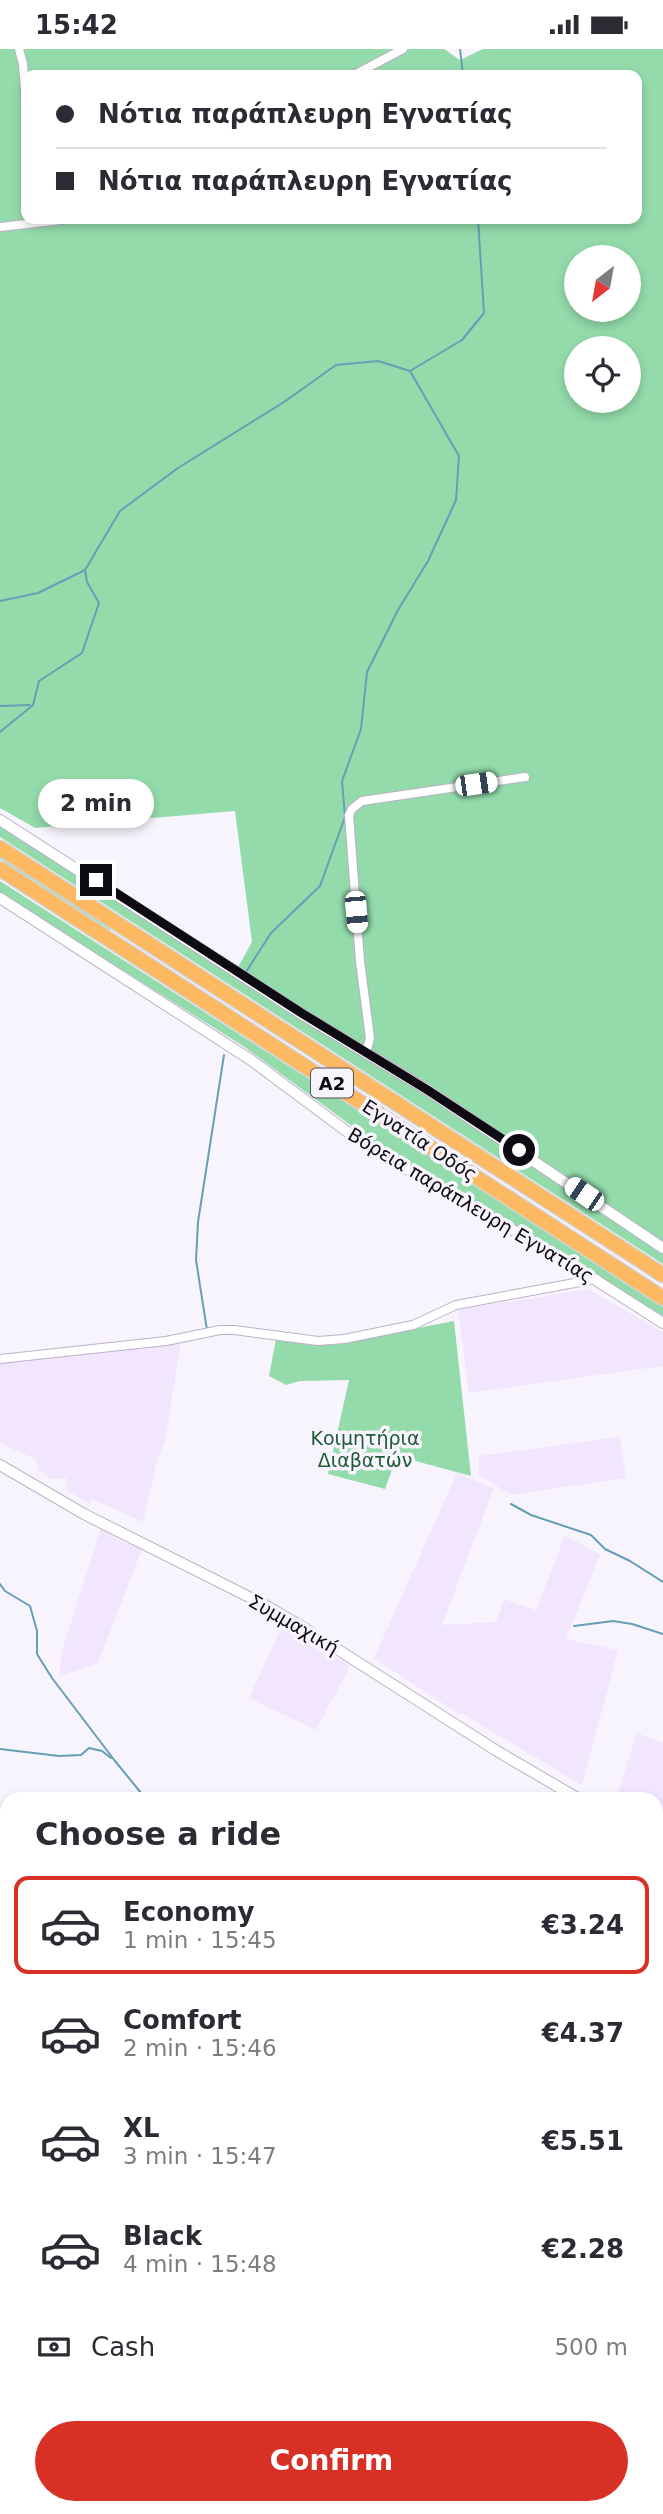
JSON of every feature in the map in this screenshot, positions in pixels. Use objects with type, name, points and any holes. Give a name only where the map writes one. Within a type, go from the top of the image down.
[{"type":"highway","name":"Εγνατία Οδός","points":[[0,848],[663,1275]]},
{"type":"highway","name":"Εγνατία Οδός","points":[[0,869],[663,1298]]},
{"type":"street","points":[[19,49],[23,70]]},
{"type":"street","points":[[363,70],[403,49]]},
{"type":"street","points":[[0,227],[21,224]]},
{"type":"street","points":[[366,1053],[370,1038],[360,961],[349,815],[352,809],[362,801],[525,778]]},
{"type":"street","points":[[0,820],[484,1126],[663,1248]]},
{"type":"street","name":"Βόρεια παράπλευρη Εγνατίας","points":[[0,898],[242,1054],[365,1145],[596,1279],[663,1323]]},
{"type":"street","points":[[0,1359],[166,1341],[220,1330],[318,1341],[344,1339],[413,1325],[456,1305],[596,1279]]},
{"type":"street","name":"Συμμαχική","points":[[0,1465],[84,1514],[304,1628],[567,1792]]},
{"type":"shaded area","points":[[588,1289],[663,1332],[663,1366],[469,1393],[458,1310]]},
{"type":"shaded area","points":[[181,1341],[165,1442],[158,1457],[143,1522],[90,1498],[91,1505],[68,1491],[66,1478],[51,1479],[38,1470],[37,1460],[0,1443],[0,1363],[127,1350]]},
{"type":"shaded area","points":[[620,1437],[626,1478],[511,1495],[479,1475],[479,1456]]},
{"type":"shaded area","points":[[457,1473],[494,1488],[442,1625],[496,1622],[504,1599],[536,1610],[565,1535],[600,1555],[566,1639],[618,1650],[582,1785],[461,1713],[460,1715],[374,1658]]},
{"type":"shaded area","points":[[101,1528],[124,1543],[142,1549],[98,1663],[59,1677],[62,1651]]},
{"type":"shaded area","points":[[283,1624],[350,1666],[316,1730],[249,1698]]},
{"type":"shaded area","points":[[637,1733],[663,1743],[663,1792],[618,1792]]},
{"type":"green space","points":[[0,49],[444,49],[460,60],[483,49],[663,49],[663,1242],[459,1105],[237,969],[252,942],[235,811],[35,828],[0,808]]},
{"type":"green space","points":[[0,822],[466,1119],[663,1253],[663,1264],[0,837]]},
{"type":"green space","points":[[0,855],[112,927],[110,930],[0,859]]},
{"type":"green space","points":[[0,881],[663,1306],[663,1319],[379,1146],[243,1046],[0,893]]},
{"type":"green space","name":"Κοιμητήρια Διαβατών","points":[[454,1321],[471,1476],[397,1456],[385,1489],[328,1474],[349,1380],[300,1381],[286,1385],[269,1376],[276,1339],[356,1340]]},
{"type":"waterway","points":[[460,49],[462,70]]},
{"type":"waterway","points":[[0,601],[38,593],[85,570],[120,511],[178,468],[284,402],[336,365],[378,361],[410,371],[462,340],[484,313],[478,224]]},
{"type":"waterway","points":[[246,972],[271,933],[320,886],[345,817],[342,781],[361,729],[367,672],[398,610],[428,561],[456,500],[459,456],[410,371]]},
{"type":"waterway","points":[[0,732],[33,705],[39,681],[82,653],[99,603],[87,582],[85,570]]},
{"type":"waterway","points":[[0,706],[30,705]]},
{"type":"waterway","points":[[207,1330],[196,1260],[198,1222],[224,1055]]},
{"type":"waterway","points":[[511,1504],[531,1515],[591,1535],[605,1549],[663,1582]]},
{"type":"waterway","points":[[0,1584],[5,1591],[30,1606],[37,1631],[37,1654],[52,1678],[140,1792]]},
{"type":"waterway","points":[[574,1626],[613,1621],[663,1634]]},
{"type":"waterway","points":[[0,1749],[59,1756],[81,1755],[89,1748],[102,1751],[111,1758]]},
{"type":"route","points":[[96,880],[519,1150]]}]
